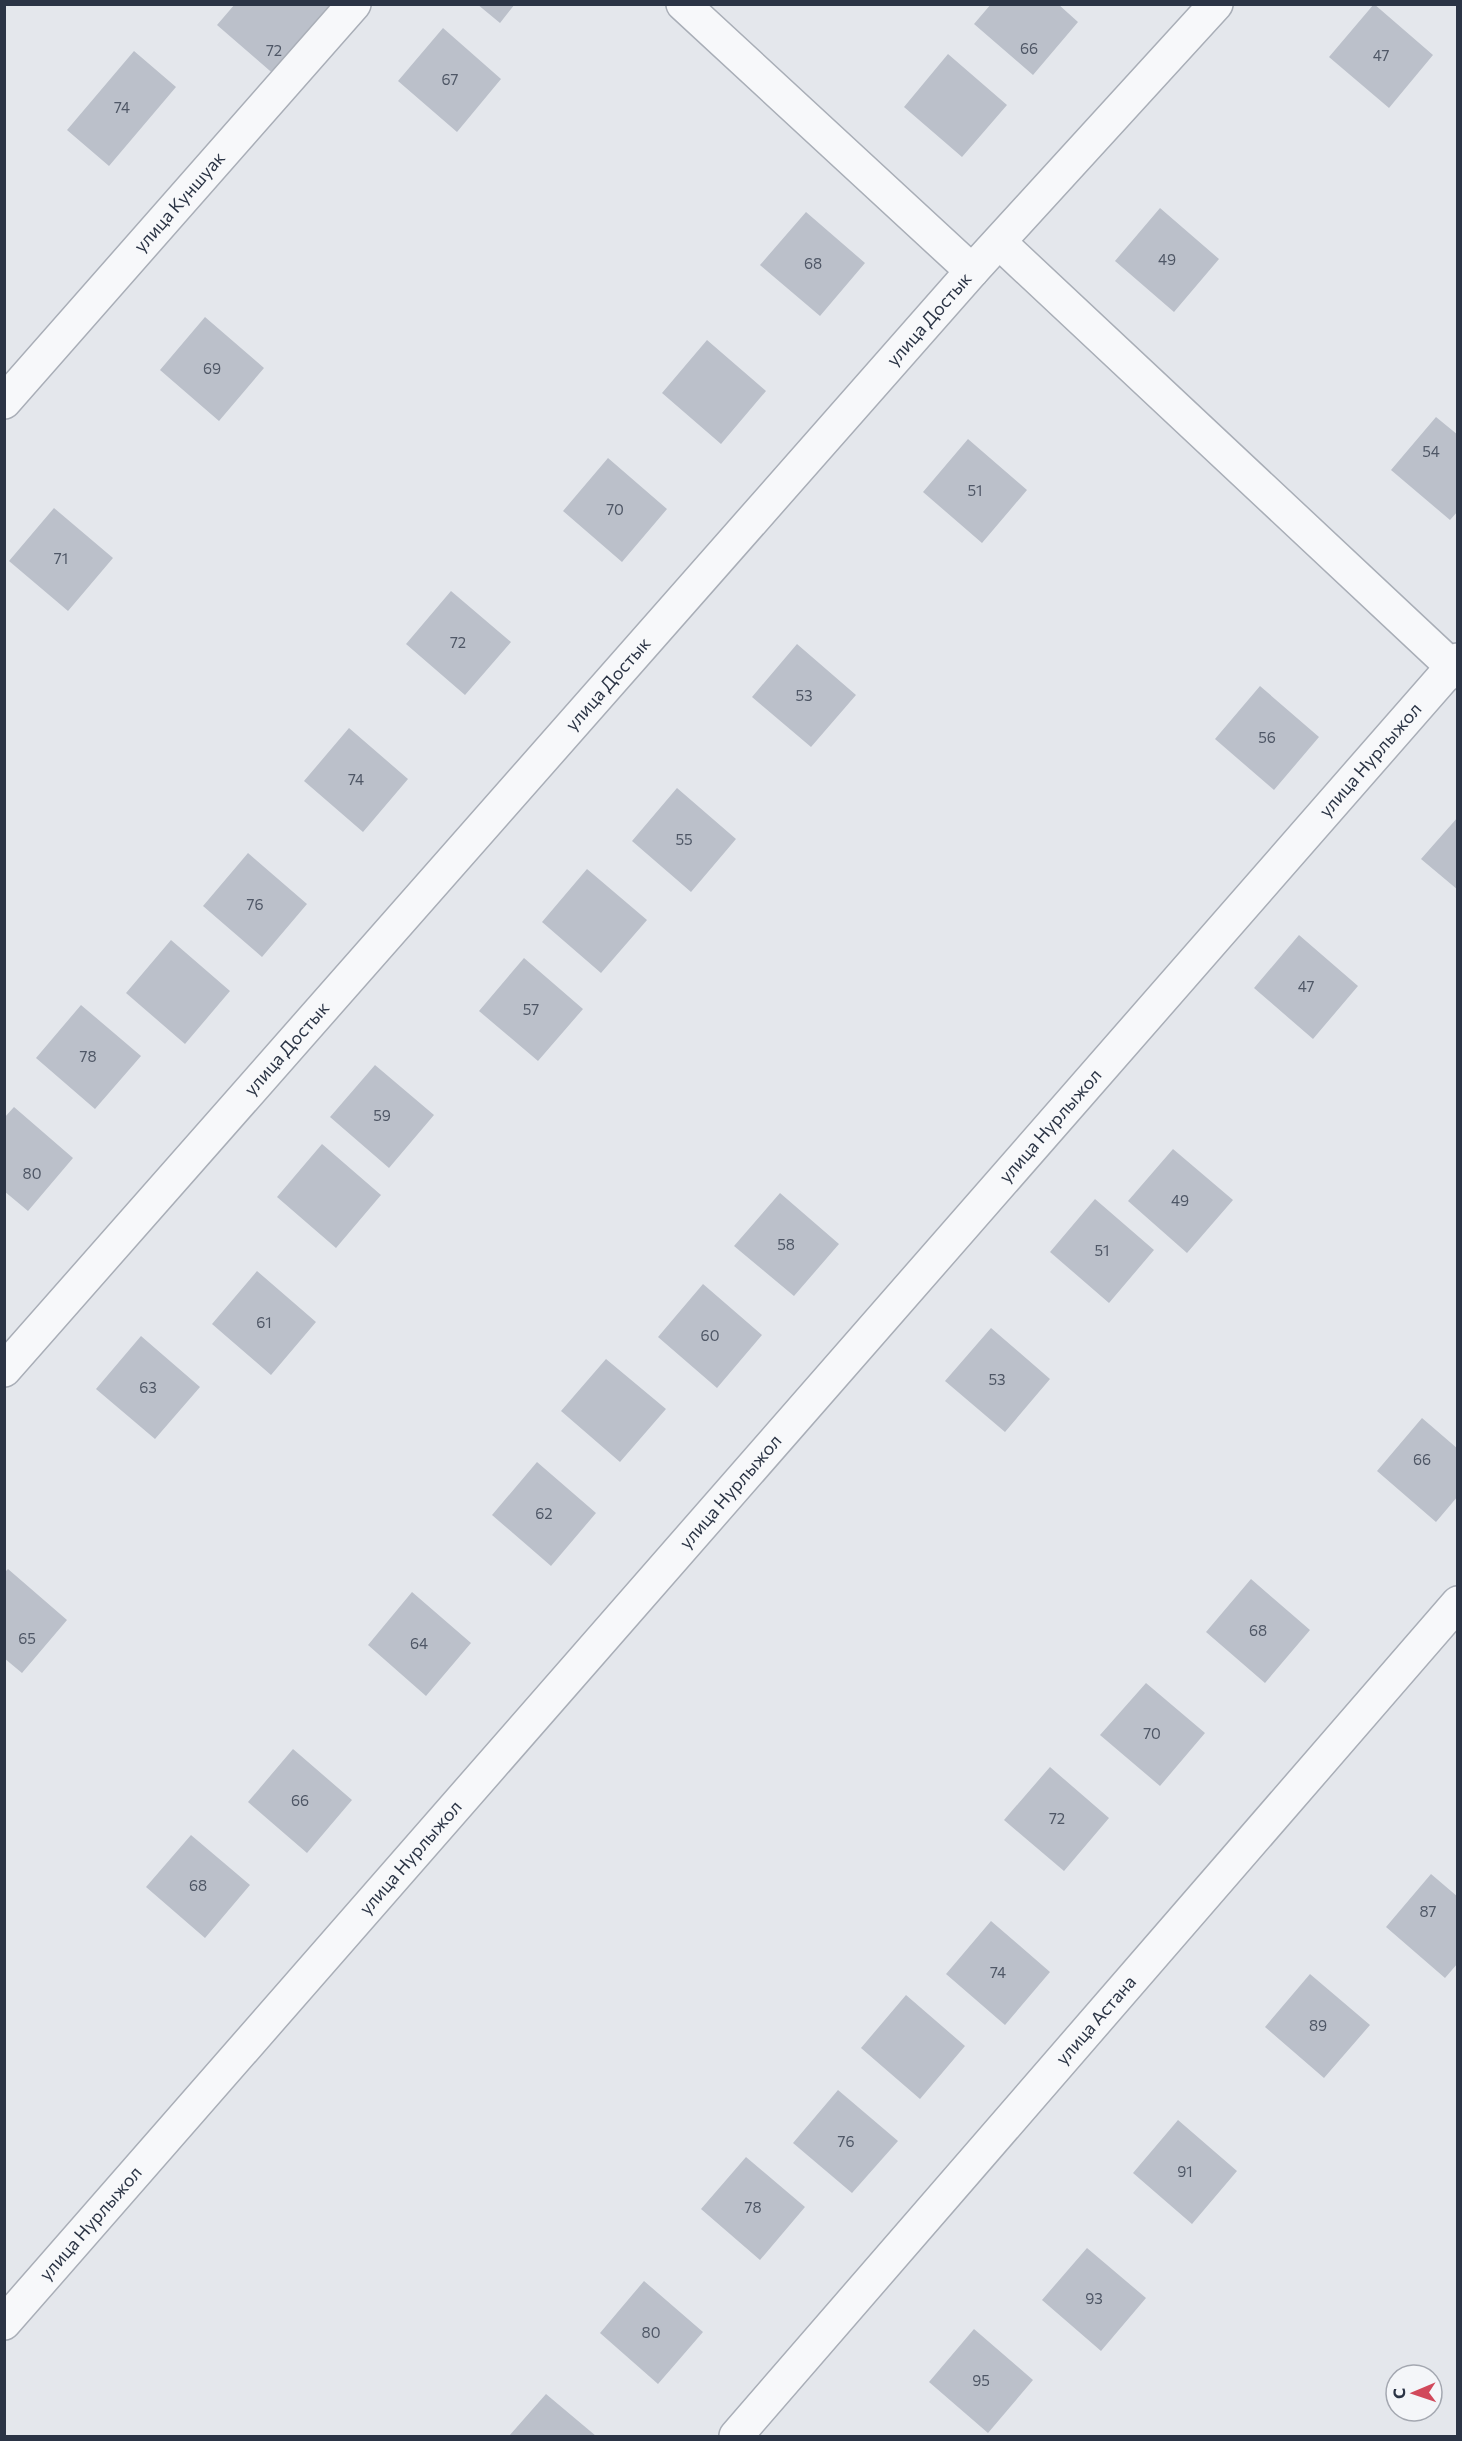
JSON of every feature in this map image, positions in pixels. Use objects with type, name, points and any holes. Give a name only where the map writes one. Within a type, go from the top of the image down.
[{"type":"street","name":"улица Куншуак","points":[[4,402],[354,4]]},
{"type":"street","points":[[683,4],[972,271]]},
{"type":"street","name":"улица Достык","points":[[4,1370],[972,271],[1216,4]]},
{"type":"street","points":[[999,242],[1456,666]]},
{"type":"street","name":"улица Нурлыжол","points":[[4,2323],[1456,666]]},
{"type":"street","name":"улица Астана","points":[[736,2436],[1458,1603]]},
{"type":"building","points":[[235,4],[341,4],[277,77],[217,25]]},
{"type":"building","points":[[477,4],[515,4],[500,23]]},
{"type":"building","points":[[991,4],[1058,4],[1078,22],[1033,75],[974,24]]},
{"type":"building","points":[[1374,4],[1433,55],[1389,108],[1329,57]]},
{"type":"building","points":[[443,28],[501,79],[457,132],[398,81]]},
{"type":"building","points":[[134,51],[176,87],[109,166],[67,130]]},
{"type":"building","points":[[948,54],[1007,105],[962,157],[904,107]]},
{"type":"building","points":[[1160,208],[1219,259],[1174,312],[1115,261]]},
{"type":"building","points":[[806,212],[865,263],[820,316],[760,265]]},
{"type":"building","points":[[205,317],[264,368],[219,421],[160,370]]},
{"type":"building","points":[[707,340],[766,391],[721,444],[662,393]]},
{"type":"building","points":[[1436,417],[1458,435],[1458,511],[1450,520],[1391,470]]},
{"type":"building","points":[[968,439],[1027,490],[982,543],[923,492]]},
{"type":"building","points":[[608,458],[667,509],[622,562],[563,511]]},
{"type":"building","points":[[54,508],[113,558],[68,611],[9,561]]},
{"type":"building","points":[[451,591],[511,642],[465,695],[406,644]]},
{"type":"building","points":[[797,644],[856,695],[811,747],[752,697]]},
{"type":"building","points":[[1260,686],[1319,737],[1274,790],[1215,739]]},
{"type":"building","points":[[349,728],[408,779],[363,832],[304,781]]},
{"type":"building","points":[[677,788],[736,839],[691,892],[632,841]]},
{"type":"building","points":[[1458,817],[1458,890],[1421,859]]},
{"type":"building","points":[[248,853],[307,904],[262,957],[203,906]]},
{"type":"building","points":[[587,869],[647,920],[601,973],[542,922]]},
{"type":"building","points":[[1299,935],[1358,986],[1313,1039],[1254,988]]},
{"type":"building","points":[[171,940],[230,991],[185,1044],[126,993]]},
{"type":"building","points":[[524,958],[583,1009],[538,1061],[479,1011]]},
{"type":"building","points":[[81,1005],[141,1056],[95,1109],[36,1058]]},
{"type":"building","points":[[375,1065],[434,1115],[389,1168],[330,1117]]},
{"type":"building","points":[[14,1107],[73,1158],[28,1211],[4,1191],[4,1118]]},
{"type":"building","points":[[322,1144],[381,1195],[336,1248],[277,1197]]},
{"type":"building","points":[[1173,1149],[1233,1200],[1187,1253],[1128,1201]]},
{"type":"building","points":[[780,1193],[839,1244],[794,1296],[734,1246]]},
{"type":"building","points":[[1095,1199],[1154,1250],[1109,1303],[1050,1252]]},
{"type":"building","points":[[257,1271],[316,1322],[271,1375],[212,1324]]},
{"type":"building","points":[[703,1284],[762,1335],[717,1388],[658,1337]]},
{"type":"building","points":[[991,1328],[1050,1379],[1005,1432],[945,1381]]},
{"type":"building","points":[[141,1336],[200,1387],[155,1439],[96,1389]]},
{"type":"building","points":[[606,1359],[666,1409],[620,1462],[561,1411]]},
{"type":"building","points":[[1422,1418],[1458,1449],[1458,1496],[1436,1522],[1377,1471]]},
{"type":"building","points":[[537,1462],[596,1513],[551,1566],[492,1515]]},
{"type":"building","points":[[8,1569],[67,1620],[22,1673],[4,1658],[4,1573]]},
{"type":"building","points":[[1251,1579],[1310,1630],[1265,1683],[1206,1632]]},
{"type":"building","points":[[412,1592],[471,1643],[426,1696],[368,1645]]},
{"type":"building","points":[[1146,1683],[1205,1733],[1160,1786],[1100,1735]]},
{"type":"building","points":[[293,1749],[352,1800],[307,1853],[248,1802]]},
{"type":"building","points":[[1050,1767],[1109,1818],[1064,1871],[1004,1820]]},
{"type":"building","points":[[191,1835],[250,1885],[205,1938],[146,1887]]},
{"type":"building","points":[[1431,1874],[1458,1897],[1458,1963],[1445,1978],[1386,1927]]},
{"type":"building","points":[[991,1921],[1050,1972],[1005,2025],[946,1974]]},
{"type":"building","points":[[1310,1974],[1370,2025],[1324,2078],[1265,2027]]},
{"type":"building","points":[[906,1995],[965,2046],[920,2099],[861,2048]]},
{"type":"building","points":[[838,2090],[898,2141],[852,2193],[793,2143]]},
{"type":"building","points":[[1178,2120],[1237,2171],[1192,2224],[1133,2173]]},
{"type":"building","points":[[746,2157],[805,2207],[760,2260],[701,2209]]},
{"type":"building","points":[[1087,2248],[1146,2298],[1101,2351],[1042,2300]]},
{"type":"building","points":[[644,2281],[703,2332],[658,2384],[600,2333]]},
{"type":"building","points":[[974,2329],[1033,2380],[988,2433],[929,2382]]},
{"type":"building","points":[[546,2394],[596,2436],[509,2436]]}]
